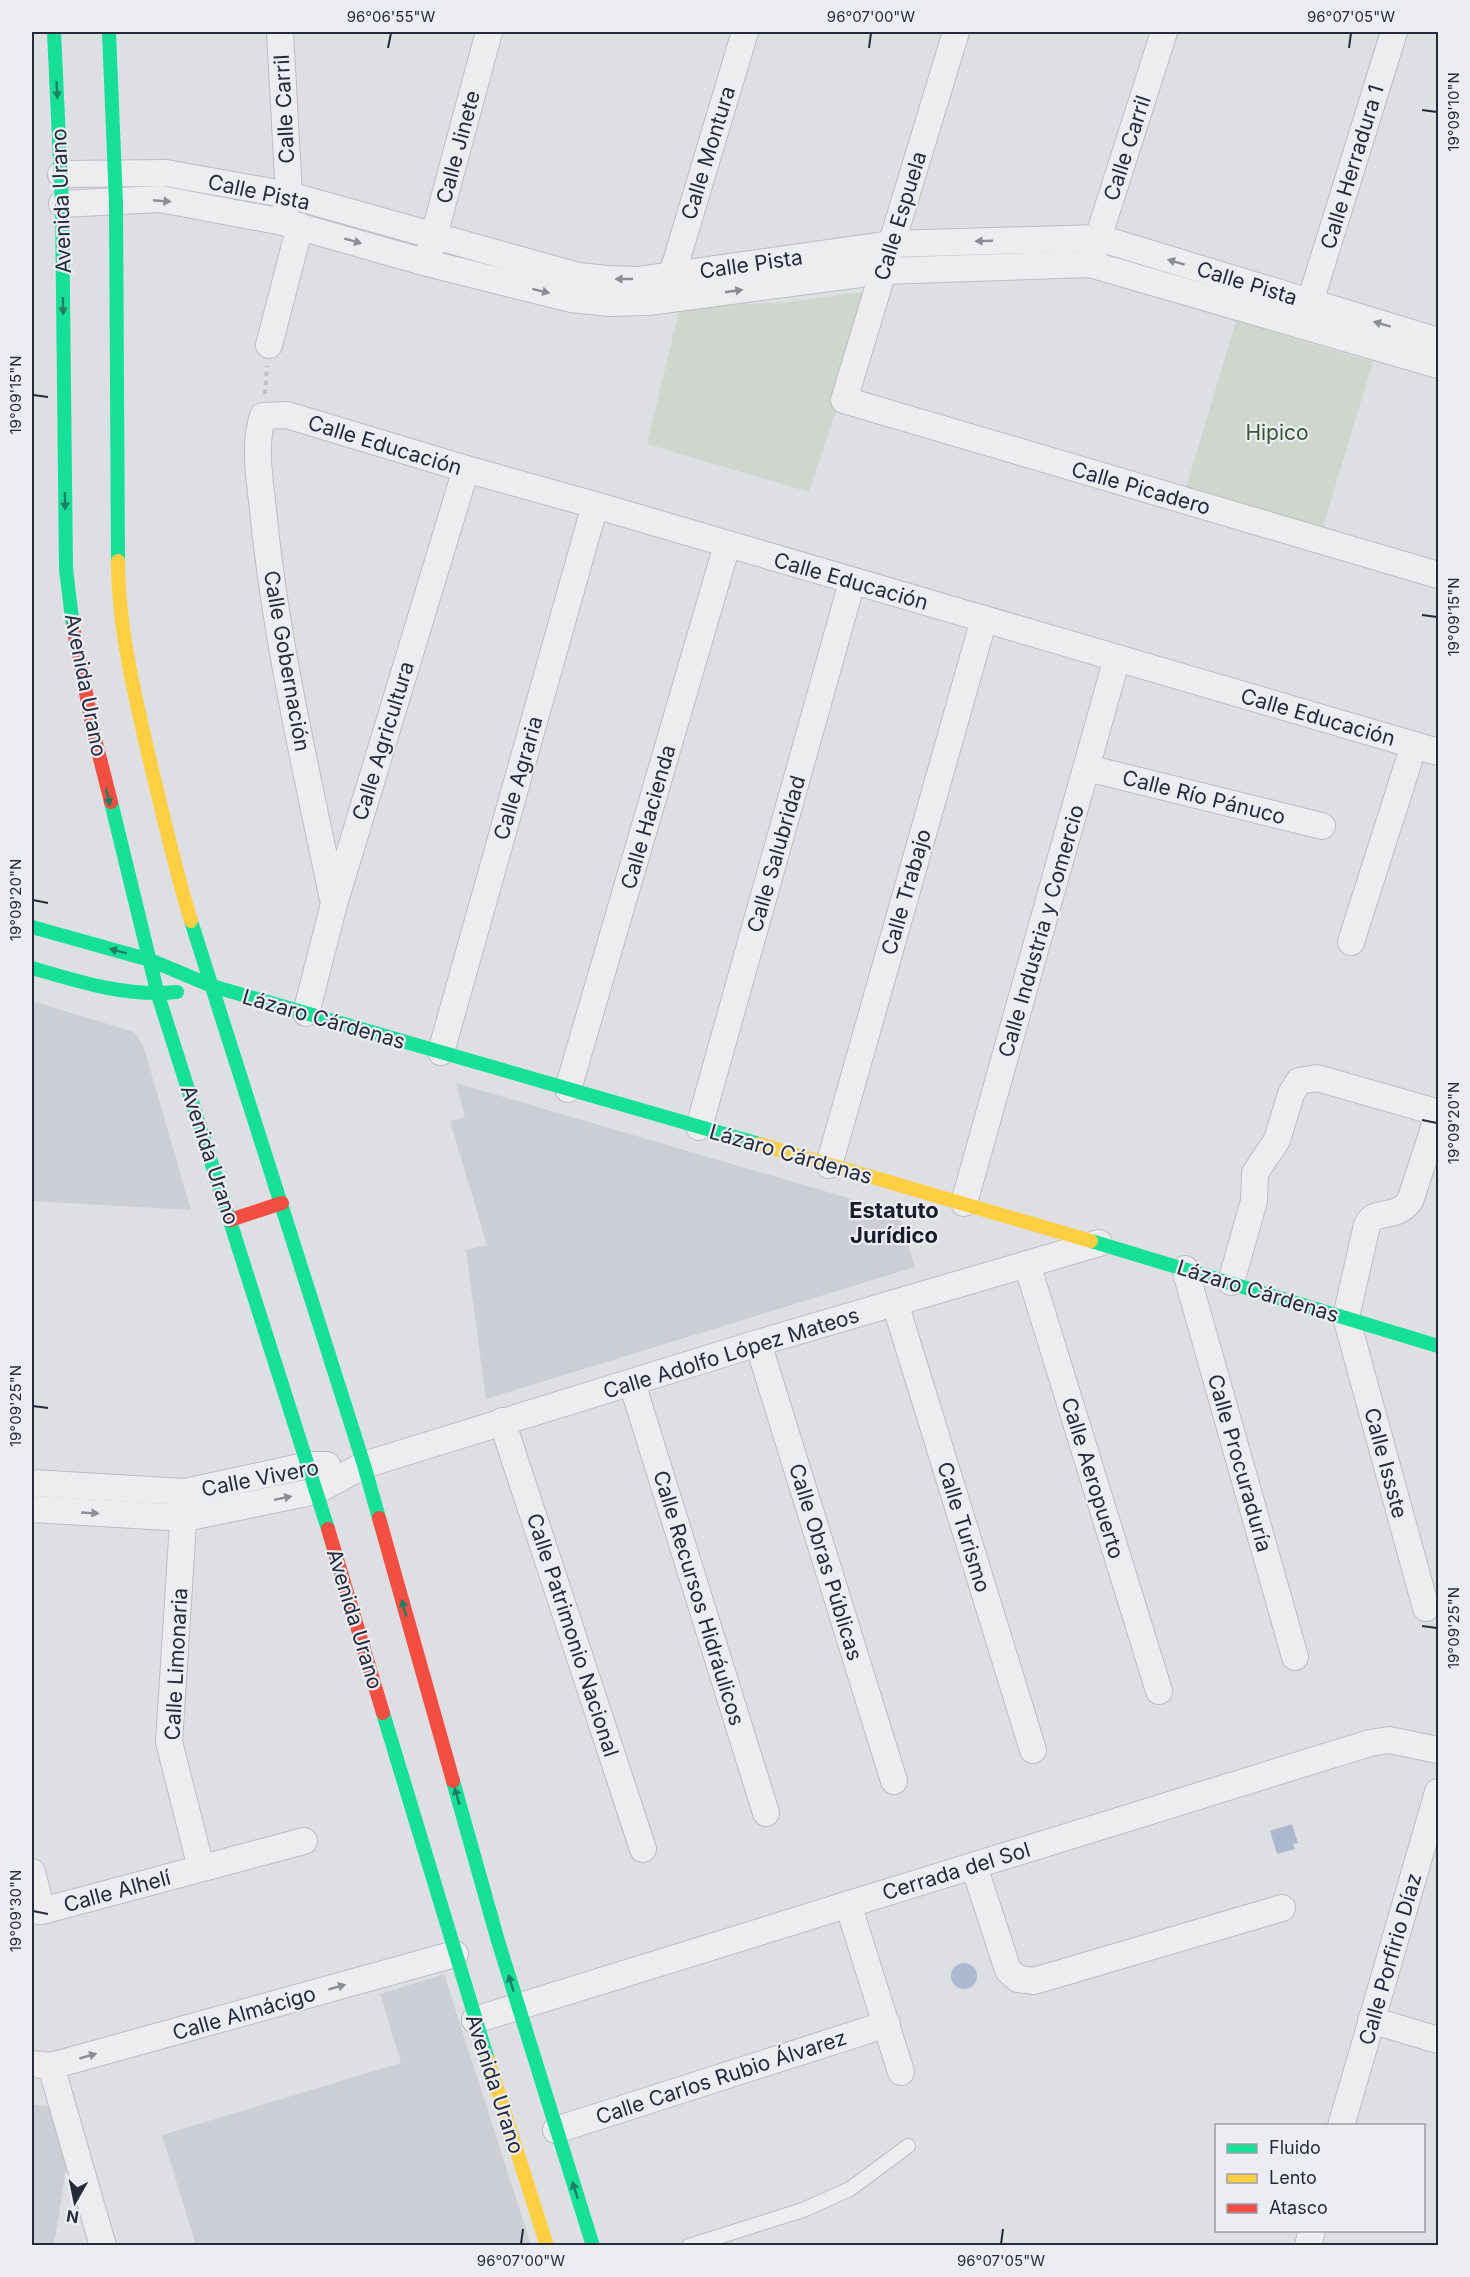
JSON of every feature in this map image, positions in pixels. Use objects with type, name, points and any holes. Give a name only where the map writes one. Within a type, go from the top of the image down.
[{"type":"main road","name":"Avenida Urano","points":[[54,32],[62,204],[66,569],[76,647],[95,739],[158,995],[309,1465],[475,2020],[547,2246]]},
{"type":"main road","name":"Avenida Urano","points":[[109,32],[116,203],[118,567],[125,635],[141,724],[177,876],[363,1465],[518,2007],[592,2246]]},
{"type":"main road","name":"Lázaro Cárdenas","points":[[32,927],[150,960],[212,986],[964,1203],[1438,1346]]},
{"type":"main road","points":[[32,968],[119,991],[158,995],[212,986]]},
{"type":"main road","points":[[230,1220],[282,1203]]},
{"type":"street","name":"Calle Carril","points":[[280,32],[292,224]]},
{"type":"street","name":"Calle Jinete","points":[[427,262],[489,32]]},
{"type":"street","name":"Calle Montura","points":[[672,275],[745,32]]},
{"type":"street","name":"Calle Espuela","points":[[844,400],[956,32]]},
{"type":"street","name":"Calle Carril","points":[[1090,264],[1164,32]]},
{"type":"street","name":"Calle Herradura 1","points":[[1310,302],[1394,32]]},
{"type":"street","name":"Calle Pista","points":[[61,174],[166,174],[289,195],[578,276],[607,279],[638,280],[891,244],[1099,238],[1438,341]]},
{"type":"street","name":"Calle Pista","points":[[62,204],[160,200],[292,224],[571,299],[610,303],[648,302],[883,271],[1090,264],[1438,365]]},
{"type":"street","points":[[269,345],[292,224]]},
{"type":"street","name":"Calle Picadero","points":[[844,400],[1438,575]]},
{"type":"street","name":"Calle Educación","points":[[263,416],[287,415],[1438,752]]},
{"type":"street","name":"Calle Gobernación","points":[[263,416],[258,431],[258,457],[267,550],[291,693],[334,904]]},
{"type":"street","name":"Calle Agricultura","points":[[306,1013],[334,904],[466,469]]},
{"type":"street","name":"Calle Agraria","points":[[441,1052],[595,504]]},
{"type":"street","name":"Calle Hacienda","points":[[568,1089],[727,545]]},
{"type":"street","name":"Calle Salubridad","points":[[699,1127],[852,582]]},
{"type":"street","name":"Calle Trabajo","points":[[829,1165],[984,618]]},
{"type":"street","name":"Calle Industria y Comercio","points":[[964,1203],[1116,658]]},
{"type":"street","points":[[1351,942],[1414,745]]},
{"type":"street","name":"Calle Río Pánuco","points":[[1087,768],[1322,826]]},
{"type":"street","points":[[1231,1282],[1254,1201],[1255,1173],[1277,1140],[1291,1094],[1299,1081],[1317,1078],[1429,1110],[1436,1122],[1410,1201],[1403,1210],[1393,1214],[1375,1215],[1370,1219],[1346,1317]]},
{"type":"street","name":"Calle Adolfo López Mateos","points":[[363,1465],[758,1343],[1099,1243]]},
{"type":"street","name":"Calle Aeropuerto","points":[[1027,1264],[1159,1691]]},
{"type":"street","name":"Calle Procuraduría","points":[[1185,1269],[1295,1657]]},
{"type":"street","name":"Calle Turismo","points":[[895,1303],[1033,1750]]},
{"type":"street","name":"Calle Issste","points":[[1346,1317],[1426,1608]]},
{"type":"street","name":"Calle Obras Públicas","points":[[758,1343],[894,1781]]},
{"type":"street","name":"Calle Recursos Hidráulicos","points":[[632,1383],[766,1813]]},
{"type":"street","name":"Calle Patrimonio Nacional","points":[[502,1421],[643,1849]]},
{"type":"street","name":"Calle Vivero","points":[[32,1483],[185,1492],[309,1465],[363,1465]]},
{"type":"street","name":"Calle Vivero","points":[[32,1509],[185,1518],[316,1491],[363,1465]]},
{"type":"street","name":"Calle Limonaria","points":[[185,1492],[169,1742],[201,1868]]},
{"type":"street","name":"Cerrada del Sol","points":[[475,2020],[1370,1743],[1389,1740],[1438,1750]]},
{"type":"street","name":"Calle Porfirio Díaz","points":[[1342,2124],[1438,1792]]},
{"type":"street","name":"Calle Alhelí","points":[[37,1910],[304,1840]]},
{"type":"street","points":[[974,1866],[1008,1970],[1018,1979],[1034,1981],[1282,1908]]},
{"type":"street","points":[[32,1872],[37,1910]]},
{"type":"street","points":[[848,1904],[901,2072]]},
{"type":"street","name":"Calle Almácigo","points":[[41,2065],[455,1954]]},
{"type":"street","points":[[1371,2020],[1438,2040]]},
{"type":"street","name":"Calle Carlos Rubio Álvarez","points":[[556,2130],[887,2024]]},
{"type":"street","points":[[41,2065],[103,2246]]},
{"type":"lane","points":[[689,2246],[803,2210],[850,2189],[908,2146]]},
{"type":"path","points":[[263,416],[269,345]]},
{"type":"shaded area","points":[[32,1001],[134,1032],[143,1045],[191,1210],[32,1201]]},
{"type":"shaded area","points":[[456,1083],[899,1213],[915,1267],[486,1399],[466,1250],[487,1245],[450,1121],[465,1117]]},
{"type":"shaded area","points":[[444,1974],[531,2245],[196,2245],[162,2135],[401,2063],[380,1994]]},
{"type":"shaded area","points":[[32,2104],[75,2111],[54,2245],[32,2245]]},
{"type":"green space","points":[[871,291],[857,348],[809,492],[647,444],[680,307],[789,302]]},
{"type":"green space","name":"Hipico","points":[[1236,321],[1373,362],[1318,543],[1182,501]]},
{"type":"water","points":[[1292,1824],[1298,1843],[1293,1844],[1295,1849],[1277,1854],[1270,1831]]},
{"type":"water","points":[[964,1963],[973,1967],[977,1976],[973,1985],[964,1989],[955,1985],[951,1976],[955,1967]]},
{"type":"traffic: fast","points":[[54,32],[62,204],[66,569],[73,627]]},
{"type":"traffic: fast","points":[[109,32],[116,203],[118,561]]},
{"type":"traffic: fast","points":[[111,802],[158,995],[328,1529]]},
{"type":"traffic: fast","points":[[191,921],[379,1518]]},
{"type":"traffic: fast","points":[[32,927],[150,960],[212,986],[759,1144]]},
{"type":"traffic: fast","points":[[32,968],[121,990],[177,992]]},
{"type":"traffic: fast","points":[[1091,1241],[1438,1346]]},
{"type":"traffic: fast","points":[[383,1713],[488,2060]]},
{"type":"traffic: fast","points":[[453,1781],[498,1941],[593,2246]]},
{"type":"traffic: slow","points":[[118,561],[121,614],[135,695],[180,885],[191,921]]},
{"type":"traffic: slow","points":[[759,1144],[1091,1241]]},
{"type":"traffic: slow","points":[[488,2060],[547,2246]]},
{"type":"traffic: jam","points":[[73,627],[95,739],[111,802]]},
{"type":"traffic: jam","points":[[230,1220],[282,1203]]},
{"type":"traffic: jam","points":[[379,1518],[453,1781]]},
{"type":"traffic: jam","points":[[328,1529],[383,1713]]},
{"type":"district","name":"Estatuto Jurídico","points":[[894,1222]]}]
